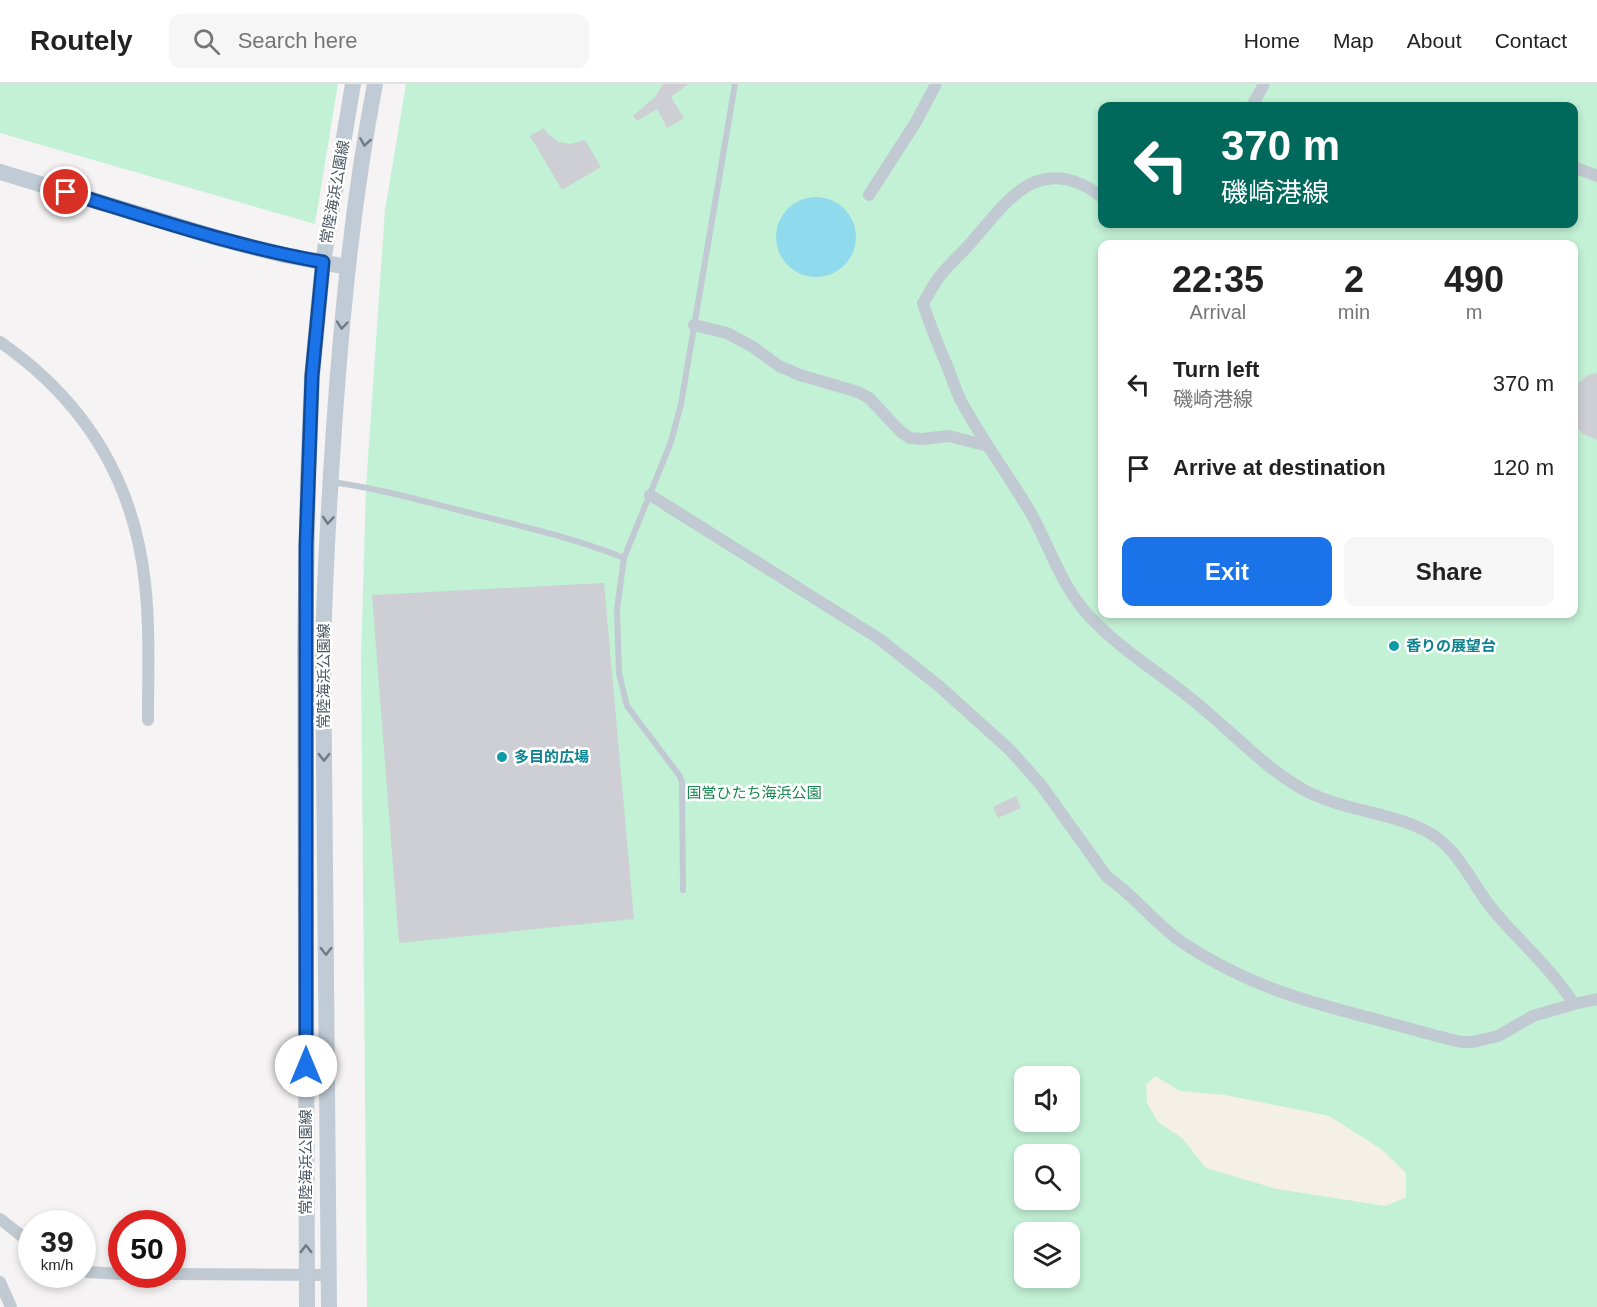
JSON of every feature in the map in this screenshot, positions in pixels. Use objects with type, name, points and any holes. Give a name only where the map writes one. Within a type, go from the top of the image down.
[{"type":"main road","name":"常陸海浜公園線","points":[[307,1307],[306,558],[312,376],[323,262],[353,84]]},
{"type":"main road","name":"常陸海浜公園線","points":[[329,1307],[323,647],[325,571],[347,267],[357,184],[375,84]]},
{"type":"main road","points":[[0,172],[221,239],[284,255],[347,267]]},
{"type":"street","points":[[869,195],[916,122],[936,84]]},
{"type":"street","points":[[1254,102],[1264,84]]},
{"type":"street","points":[[1578,169],[1597,176]]},
{"type":"street","points":[[1098,194],[1075,181],[1061,179],[1039,181],[1024,188],[997,213],[946,268],[923,303],[961,400],[1033,517],[1065,584],[1090,617],[1112,638],[1206,710],[1282,775],[1309,792],[1364,812],[1410,823],[1441,840],[1462,865],[1480,895],[1551,972],[1574,1004]]},
{"type":"street","points":[[694,326],[727,333],[753,347],[779,366],[800,375],[858,392],[869,398],[901,432],[910,438],[949,436],[988,446]]},
{"type":"street","points":[[0,342],[43,375],[73,406],[97,437],[130,507],[139,540],[146,583],[148,720]]},
{"type":"street","points":[[650,495],[878,638],[939,686],[1010,750],[1041,785],[1107,877],[1182,942],[1247,980],[1289,996],[1461,1042],[1473,1042],[1498,1036],[1533,1016],[1597,999]]},
{"type":"street","points":[[0,1219],[18,1233]]},
{"type":"street","points":[[186,1274],[328,1275]]},
{"type":"street","points":[[0,1282],[11,1307]]},
{"type":"lane","points":[[683,890],[682,782],[627,706],[619,673],[617,609],[624,558],[671,442],[681,404],[735,84]]},
{"type":"lane","points":[[330,481],[366,487],[551,532],[624,558]]},
{"type":"green space","points":[[0,84],[338,84],[315,224],[0,133]]},
{"type":"green space","name":"国営ひたち海浜公園","points":[[406,84],[1597,84],[1597,1307],[367,1307],[361,661],[366,487],[385,210]]},
{"type":"sand","points":[[1155,1076],[1180,1091],[1225,1095],[1329,1116],[1381,1149],[1406,1173],[1406,1197],[1386,1206],[1277,1189],[1206,1168],[1182,1138],[1158,1122],[1147,1103],[1146,1085]]},
{"type":"water","points":[[808,197],[824,197],[845,208],[856,229],[856,245],[845,266],[824,277],[808,277],[794,271],[782,259],[776,245],[776,229],[782,215],[794,203]]},
{"type":"building","points":[[663,84],[688,84],[671,97],[684,118],[667,128],[657,109],[637,121],[633,116],[655,97]]},
{"type":"building","points":[[544,128],[559,142],[571,144],[585,140],[601,167],[562,190],[530,136]]},
{"type":"building","points":[[1597,373],[1597,440],[1583,434],[1578,428],[1578,384],[1588,375]]},
{"type":"building","name":"多目的広場","points":[[604,583],[634,919],[399,943],[372,595]]},
{"type":"building","name":"香りの展望台","points":[[1391,639],[1397,639],[1401,646],[1397,653],[1391,653],[1387,649],[1387,643]]},
{"type":"building","points":[[1016,796],[1021,808],[998,818],[993,807]]},
{"type":"place","name":"香りの展望台","points":[[1394,646]]},
{"type":"place","name":"多目的広場","points":[[502,757]]},
{"type":"route","points":[[66,192],[221,239],[323,262],[312,376],[306,546],[306,1066]]}]
